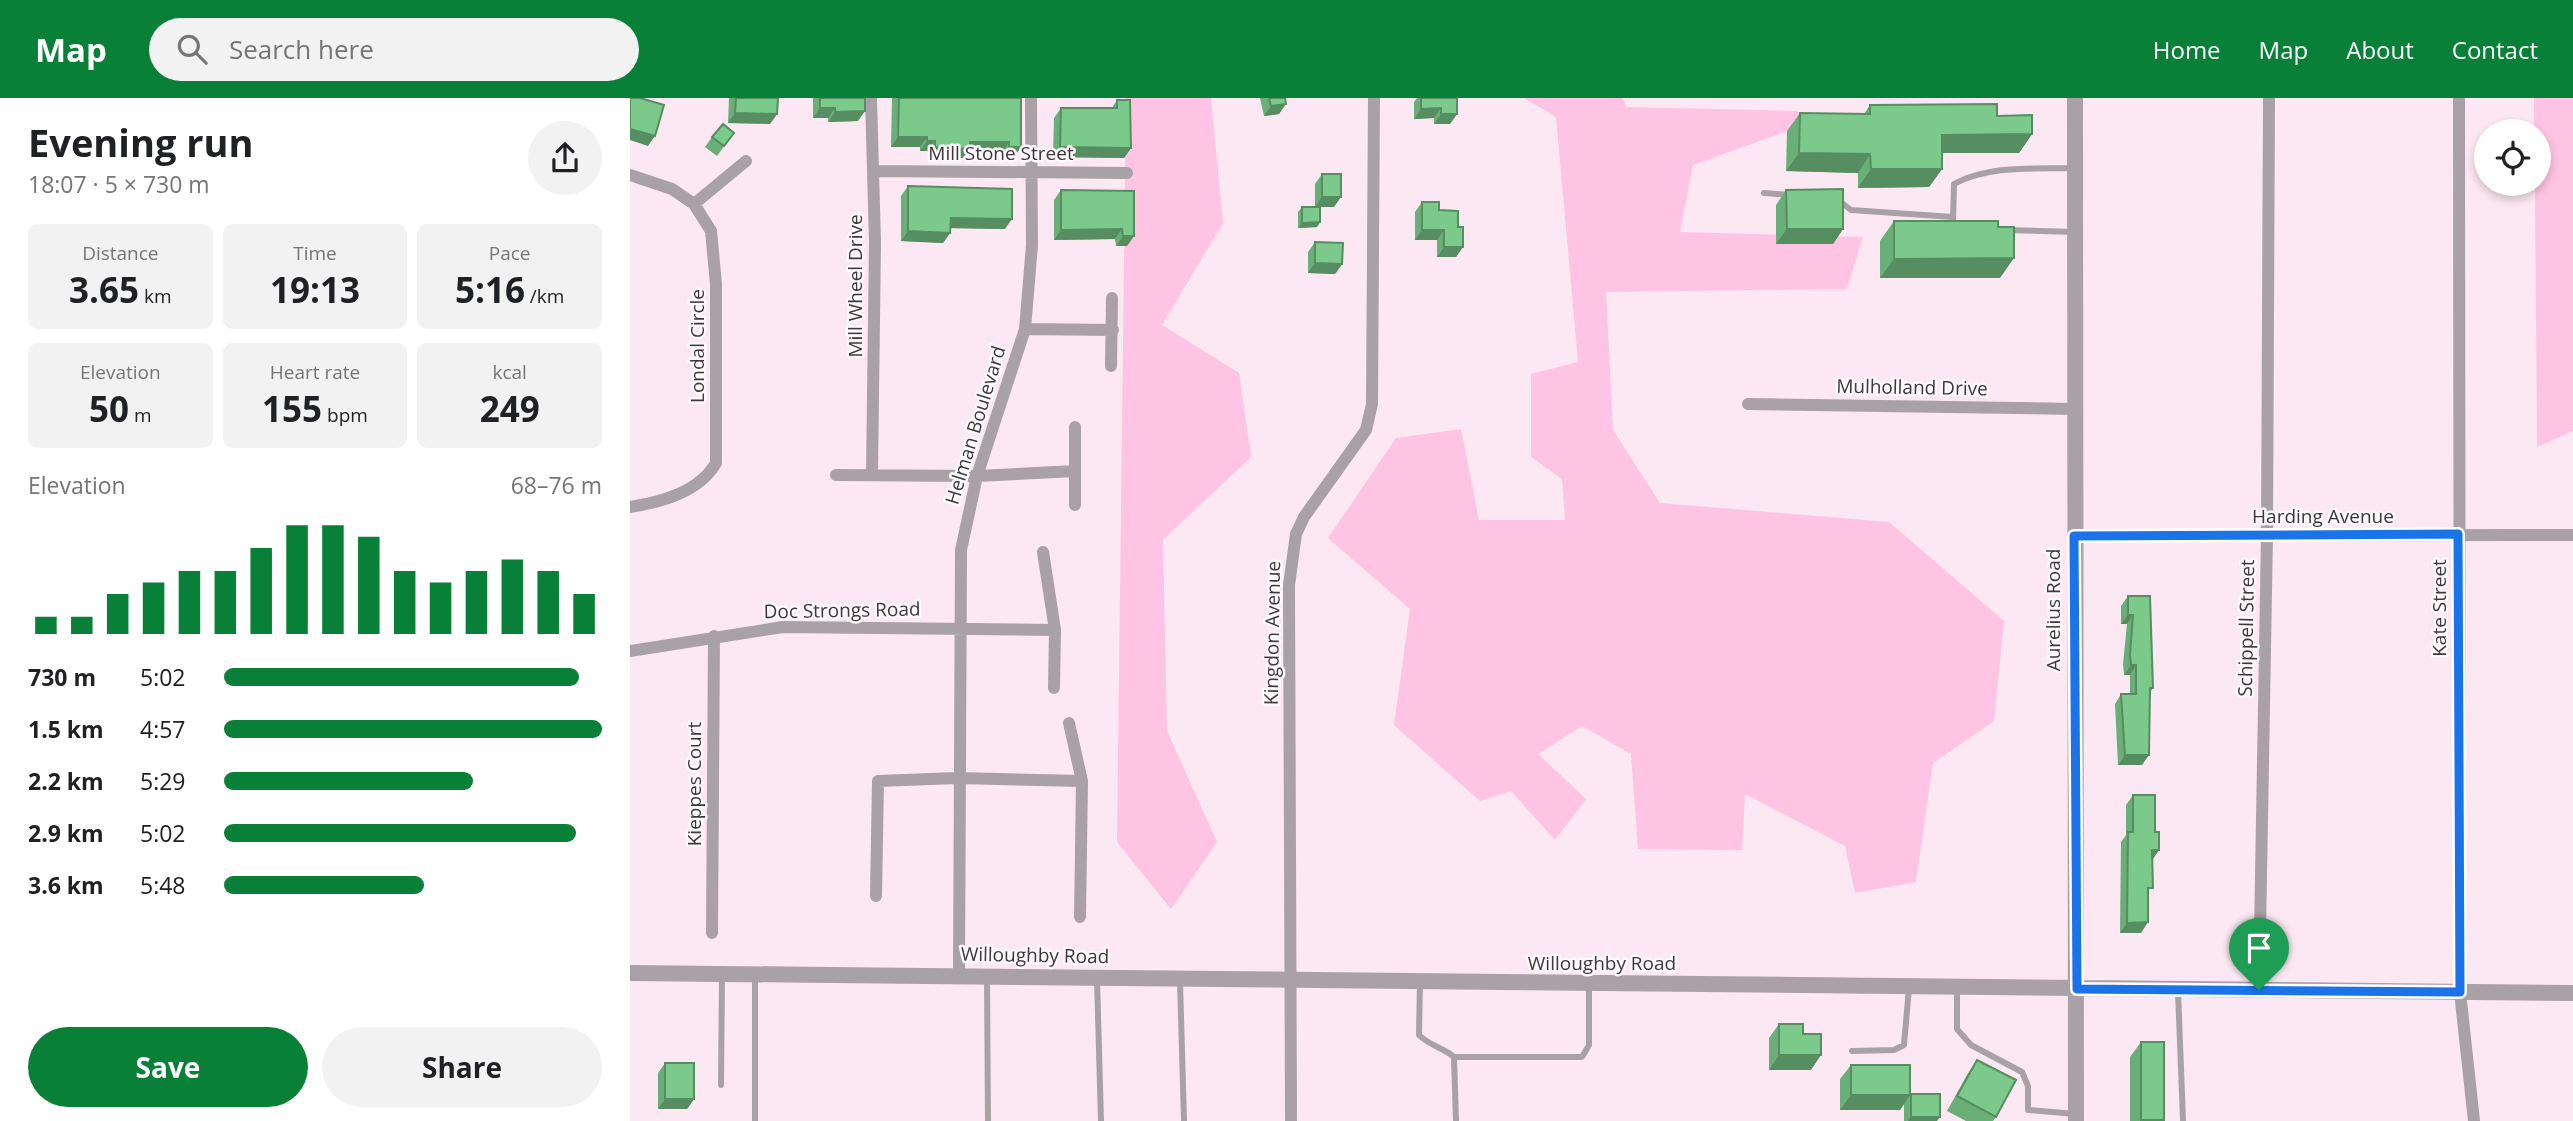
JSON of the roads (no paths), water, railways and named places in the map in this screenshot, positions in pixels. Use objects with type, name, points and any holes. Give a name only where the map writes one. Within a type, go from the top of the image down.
[{"type":"street","name":"Mill Wheel Drive","points":[[872,98],[872,474]]},
{"type":"street","name":"Helman Boulevard","points":[[959,974],[957,778],[961,550],[976,477],[1025,329],[1032,245],[1031,98]]},
{"type":"street","name":"Kingdon Avenue","points":[[1291,1121],[1289,586],[1296,534],[1304,517],[1366,430],[1372,404],[1374,98]]},
{"type":"street","name":"Aurelius Road","points":[[2075,98],[2076,1118]]},
{"type":"street","name":"Schippell Street","points":[[2259,990],[2267,535],[2269,98]]},
{"type":"street","name":"Kate Street","points":[[2459,98],[2460,992],[2474,1121]]},
{"type":"street","points":[[694,204],[746,161]]},
{"type":"street","name":"Mill Stone Street","points":[[874,171],[1127,173]]},
{"type":"street","name":"Londal Circle","points":[[630,175],[672,189],[694,204],[711,230],[714,251],[716,463],[702,483],[658,501],[630,507]]},
{"type":"street","points":[[1111,366],[1112,298]]},
{"type":"street","points":[[1025,329],[1112,330]]},
{"type":"street","name":"Mulholland Drive","points":[[1748,404],[2076,409]]},
{"type":"street","points":[[1074,505],[1075,427]]},
{"type":"street","points":[[836,475],[976,477],[1075,471]]},
{"type":"street","name":"Harding Avenue","points":[[2074,536],[2573,535]]},
{"type":"street","points":[[1043,552],[1055,629],[1054,688]]},
{"type":"street","name":"Doc Strongs Road","points":[[630,651],[714,636],[808,626],[1055,629]]},
{"type":"street","name":"Kieppes Court","points":[[712,933],[714,636]]},
{"type":"street","points":[[1069,723],[1082,781],[1080,917]]},
{"type":"street","points":[[876,896],[878,781],[957,778],[1082,781]]},
{"type":"street","name":"Willoughby Road","points":[[630,973],[959,974],[1420,983],[2573,993]]},
{"type":"lane","points":[[1961,229],[1953,221],[1954,184],[1963,179],[2006,170],[2075,167]]},
{"type":"lane","points":[[1764,193],[1801,196]]},
{"type":"lane","points":[[1826,198],[1839,199],[1851,209],[1954,217]]},
{"type":"lane","points":[[1999,230],[2075,232]]},
{"type":"lane","points":[[720,1085],[722,973]]},
{"type":"lane","points":[[755,973],[755,1121]]},
{"type":"lane","points":[[988,975],[988,1121]]},
{"type":"lane","points":[[1097,977],[1101,1121]]},
{"type":"lane","points":[[1180,979],[1184,1121]]},
{"type":"lane","points":[[1420,983],[1419,1035],[1428,1044],[1445,1049],[1454,1057],[1582,1057],[1589,1045],[1589,984]]},
{"type":"lane","points":[[1852,1051],[1894,1050],[1904,1045],[1909,986]]},
{"type":"lane","points":[[1956,987],[1957,1029],[1971,1045],[2022,1072],[2028,1086],[2028,1110],[2076,1118]]},
{"type":"lane","points":[[2178,989],[2183,1120]]},
{"type":"lane","points":[[1454,1057],[1456,1121]]}]
